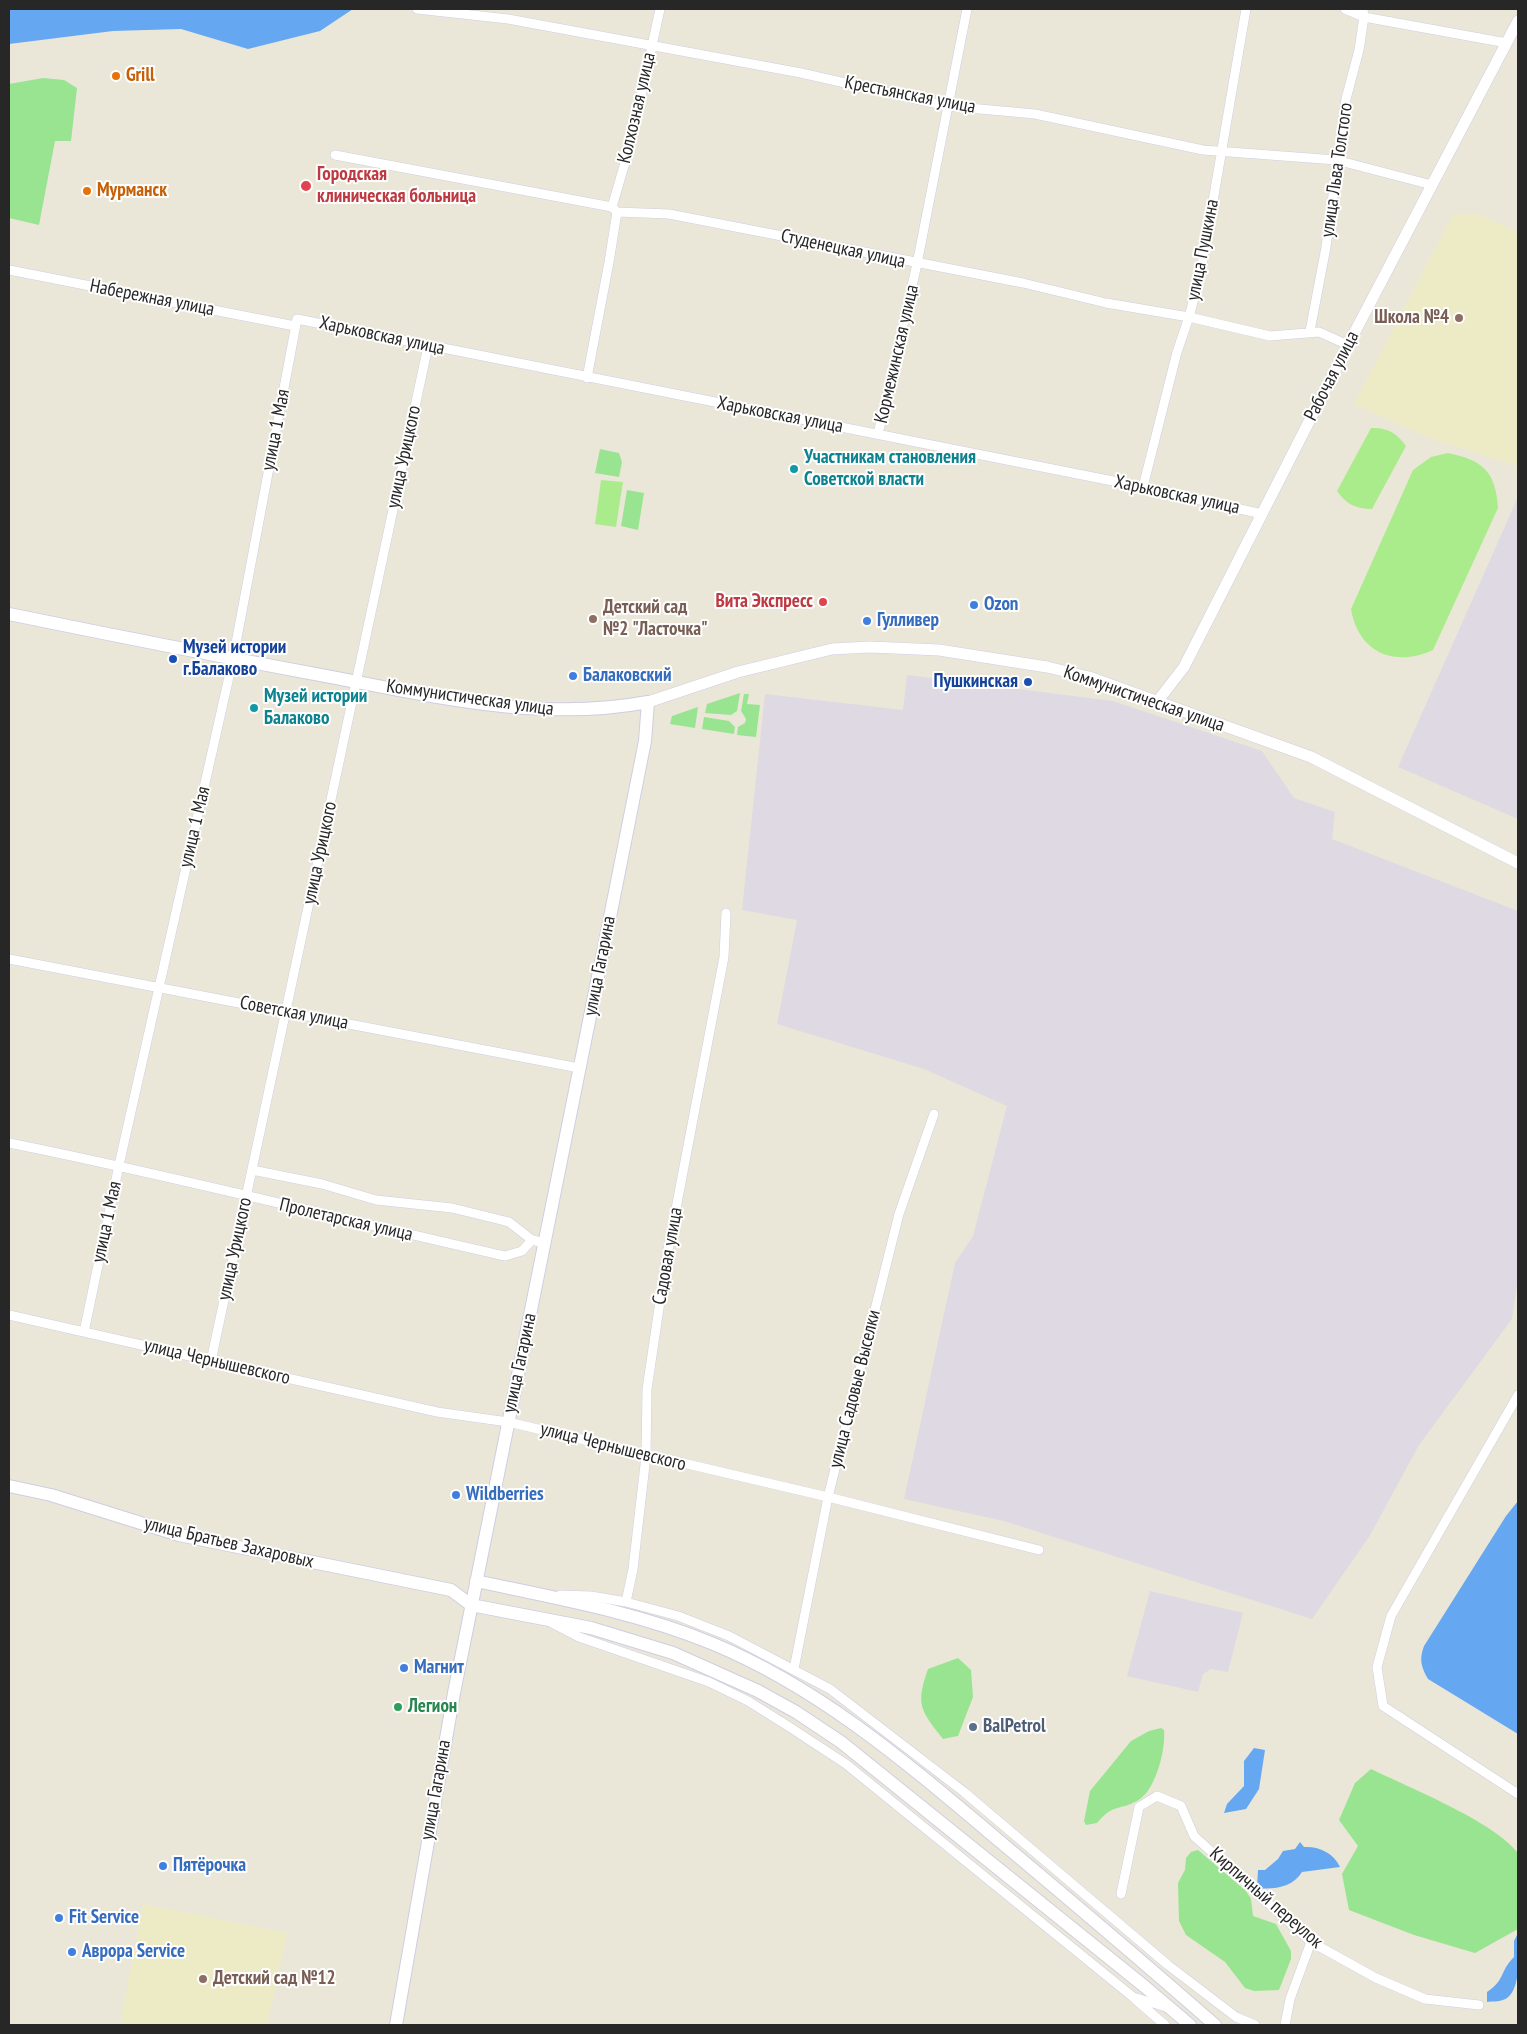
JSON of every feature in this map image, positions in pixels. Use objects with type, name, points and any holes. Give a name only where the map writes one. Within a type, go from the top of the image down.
[{"type":"main road","name":"Коммунистическая улица","points":[[9,614],[233,659],[473,703],[535,710],[597,710],[648,702]]},
{"type":"main road","name":"улица Гагарина","points":[[396,2025],[439,1772],[645,741],[648,702]]},
{"type":"main road","name":"улица Братьев Захаровых","points":[[9,1486],[51,1495],[179,1535],[451,1590],[471,1605]]},
{"type":"main road","points":[[451,1590],[476,1581],[638,1618],[711,1643],[759,1665],[804,1690],[844,1716],[949,1798],[1215,2025]]},
{"type":"main road","points":[[471,1605],[591,1628],[674,1653],[758,1691],[796,1712],[841,1742],[1190,2025]]},
{"type":"street","name":"Крестьянская улица","points":[[418,9],[508,18],[801,73],[947,106],[1035,114],[1203,150],[1336,160],[1432,185]]},
{"type":"street","name":"Колхозная улица","points":[[587,378],[610,262],[614,210],[660,9]]},
{"type":"street","name":"Кормежинская улица","points":[[878,434],[917,264],[966,9]]},
{"type":"street","name":"улица Пушкина","points":[[1143,487],[1177,352],[1189,318],[1201,270],[1246,9]]},
{"type":"street","points":[[1345,9],[1507,43]]},
{"type":"street","name":"улица Льва Толстого","points":[[1310,331],[1326,247],[1336,160],[1363,13]]},
{"type":"street","name":"Рабочая улица","points":[[1157,702],[1184,667],[1348,345],[1518,21]]},
{"type":"street","name":"Студенецкая улица","points":[[335,155],[614,210],[669,214],[917,264],[1023,283],[1106,303],[1189,318],[1270,336],[1284,336],[1310,331],[1328,334],[1348,345]]},
{"type":"street","name":"Набережная улица","points":[[9,270],[296,323]]},
{"type":"street","name":"Харьковская улица","points":[[296,323],[428,346],[878,434],[1143,487],[1262,514]]},
{"type":"street","name":"улица 1 Мая","points":[[84,1332],[119,1165],[233,659],[296,323]]},
{"type":"street","name":"улица Урицкого","points":[[211,1361],[428,346]]},
{"type":"street","name":"Коммунистическая улица","points":[[648,702],[738,672],[796,656],[832,649],[870,647],[939,650],[1047,667],[1089,677],[1311,757],[1518,863]]},
{"type":"street","name":"Садовая улица","points":[[626,1602],[633,1569],[646,1456],[646,1388],[666,1261],[724,958],[726,913]]},
{"type":"street","name":"Советская улица","points":[[9,958],[579,1068]]},
{"type":"street","name":"улица Садовые Выселки","points":[[794,1669],[828,1497],[899,1214],[934,1114]]},
{"type":"street","name":"Пролетарская улица","points":[[9,1144],[119,1165],[246,1197],[505,1256],[522,1251],[532,1240]]},
{"type":"street","name":"Пролетарская улица","points":[[252,1170],[322,1184],[376,1200],[452,1208],[509,1222],[532,1240],[545,1243]]},
{"type":"street","name":"улица Чернышевского","points":[[9,1315],[437,1412],[508,1422],[646,1456],[828,1497],[1039,1550]]},
{"type":"street","points":[[1518,1395],[1391,1616],[1377,1667],[1383,1706],[1518,1794]]},
{"type":"street","points":[[548,1596],[591,1596],[626,1602],[678,1616],[730,1636],[830,1689],[890,1734],[1053,1866],[1168,1965],[1236,2017],[1255,2025]]},
{"type":"street","points":[[543,1618],[579,1637],[709,1682],[748,1701],[788,1726],[846,1764],[1165,2025]]},
{"type":"street","name":"Кирпичный переулок","points":[[1121,1894],[1139,1806],[1157,1796],[1181,1806],[1194,1836],[1311,1942],[1376,1978],[1425,1999],[1479,2004]]},
{"type":"street","points":[[1285,2025],[1290,1999],[1311,1942]]},
{"type":"street","points":[[1168,1965],[1177,1992]]},
{"type":"street","points":[[1133,1997],[1170,2008]]},
{"type":"shaded area","name":"Школа №4","points":[[1478,214],[1518,232],[1518,466],[1432,439],[1354,404],[1453,215]]},
{"type":"shaded area","points":[[1518,497],[1518,819],[1398,767]]},
{"type":"shaded area","points":[[907,675],[1113,701],[1262,751],[1294,798],[1335,812],[1332,839],[1518,911],[1518,1277],[1512,1319],[1419,1445],[1369,1537],[1312,1619],[1004,1521],[904,1499],[955,1263],[973,1236],[1007,1106],[924,1069],[777,1024],[797,920],[742,910],[765,694],[903,710]]},
{"type":"shaded area","points":[[1150,1591],[1243,1613],[1228,1672],[1211,1669],[1203,1674],[1198,1692],[1127,1676]]},
{"type":"shaded area","name":"Детский сад №12","points":[[143,1904],[287,1933],[267,2025],[120,2025]]},
{"type":"green space","points":[[43,78],[64,80],[77,88],[71,141],[55,141],[39,225],[9,218],[9,84]]},
{"type":"green space","points":[[1371,428],[1391,432],[1406,446],[1372,509],[1352,505],[1337,491]]},
{"type":"green space","points":[[600,449],[619,453],[622,462],[619,477],[595,473]]},
{"type":"green space","points":[[1448,453],[1470,459],[1485,470],[1491,477],[1494,485],[1498,508],[1433,650],[1419,655],[1392,656],[1370,646],[1361,636],[1351,609],[1413,470],[1431,457]]},
{"type":"green space","points":[[601,480],[623,482],[616,527],[595,524]]},
{"type":"green space","points":[[627,490],[644,493],[638,530],[621,526]]},
{"type":"green space","points":[[740,693],[737,711],[731,715],[705,713],[707,704]]},
{"type":"green space","points":[[744,694],[749,694],[747,704],[760,705],[756,737],[737,735],[738,727],[745,723],[746,719],[741,711]]},
{"type":"green space","points":[[698,707],[695,728],[670,724],[672,716]]},
{"type":"green space","points":[[704,717],[729,721],[735,727],[734,734],[702,729]]},
{"type":"green space","points":[[958,1658],[971,1670],[973,1697],[958,1736],[943,1739],[925,1714],[921,1700],[922,1691],[928,1669]]},
{"type":"green space","points":[[1161,1728],[1164,1730],[1162,1757],[1159,1768],[1146,1794],[1134,1803],[1108,1812],[1097,1823],[1086,1825],[1084,1821],[1090,1791],[1131,1741],[1149,1731]]},
{"type":"green space","points":[[1371,1769],[1471,1817],[1506,1841],[1518,1853],[1518,1929],[1475,1953],[1414,1935],[1349,1910],[1342,1874],[1358,1846],[1339,1820],[1355,1783]]},
{"type":"green space","points":[[1198,1850],[1246,1891],[1251,1899],[1253,1916],[1276,1924],[1291,1951],[1291,1959],[1279,1990],[1254,1991],[1245,1988],[1225,1962],[1186,1935],[1179,1921],[1178,1883],[1185,1870],[1186,1858],[1191,1852]]},
{"type":"water","points":[[9,9],[353,9],[320,31],[248,49],[181,29],[113,31],[9,44]]},
{"type":"water","points":[[1518,1501],[1518,1734],[1428,1679],[1422,1667],[1421,1659],[1424,1646],[1506,1516]]},
{"type":"water","points":[[1254,1748],[1265,1750],[1259,1789],[1246,1809],[1224,1813],[1227,1804],[1244,1786],[1244,1761]]},
{"type":"water","points":[[1300,1842],[1304,1847],[1320,1849],[1330,1854],[1340,1867],[1302,1872],[1294,1881],[1288,1884],[1270,1888],[1257,1888],[1258,1870],[1265,1870],[1278,1859],[1283,1851],[1295,1849]]},
{"type":"water","points":[[1518,1933],[1519,1960],[1514,1989],[1503,2000],[1487,2002],[1487,1992],[1497,1983],[1514,1957],[1514,1941]]},
{"type":"place","name":"Grill","points":[[116,76]]},
{"type":"place","name":"Городская клиническая больница","points":[[306,186]]},
{"type":"place","name":"Мурманск","points":[[87,191]]},
{"type":"place","name":"Школа №4","points":[[1459,318]]},
{"type":"place","name":"Участникам становления Советской власти","points":[[794,469]]},
{"type":"place","name":"Вита Экспресс","points":[[823,602]]},
{"type":"place","name":"Ozon","points":[[974,605]]},
{"type":"place","name":"Детский сад №2 \"Ласточка\"","points":[[593,619]]},
{"type":"place","name":"Гулливер","points":[[867,621]]},
{"type":"place","name":"Музей истории г.Балаково","points":[[173,659]]},
{"type":"place","name":"Балаковский","points":[[573,676]]},
{"type":"place","name":"Пушкинская","points":[[1028,682]]},
{"type":"place","name":"Музей истории Балаково","points":[[254,708]]},
{"type":"place","name":"Wildberries","points":[[456,1495]]},
{"type":"place","name":"Магнит","points":[[404,1668]]},
{"type":"place","name":"Легион","points":[[398,1707]]},
{"type":"place","name":"BalPetrol","points":[[973,1727]]},
{"type":"place","name":"Пятёрочка","points":[[163,1866]]},
{"type":"place","name":"Fit Service","points":[[59,1918]]},
{"type":"place","name":"Аврора Service","points":[[72,1952]]},
{"type":"place","name":"Детский сад №12","points":[[203,1979]]}]
